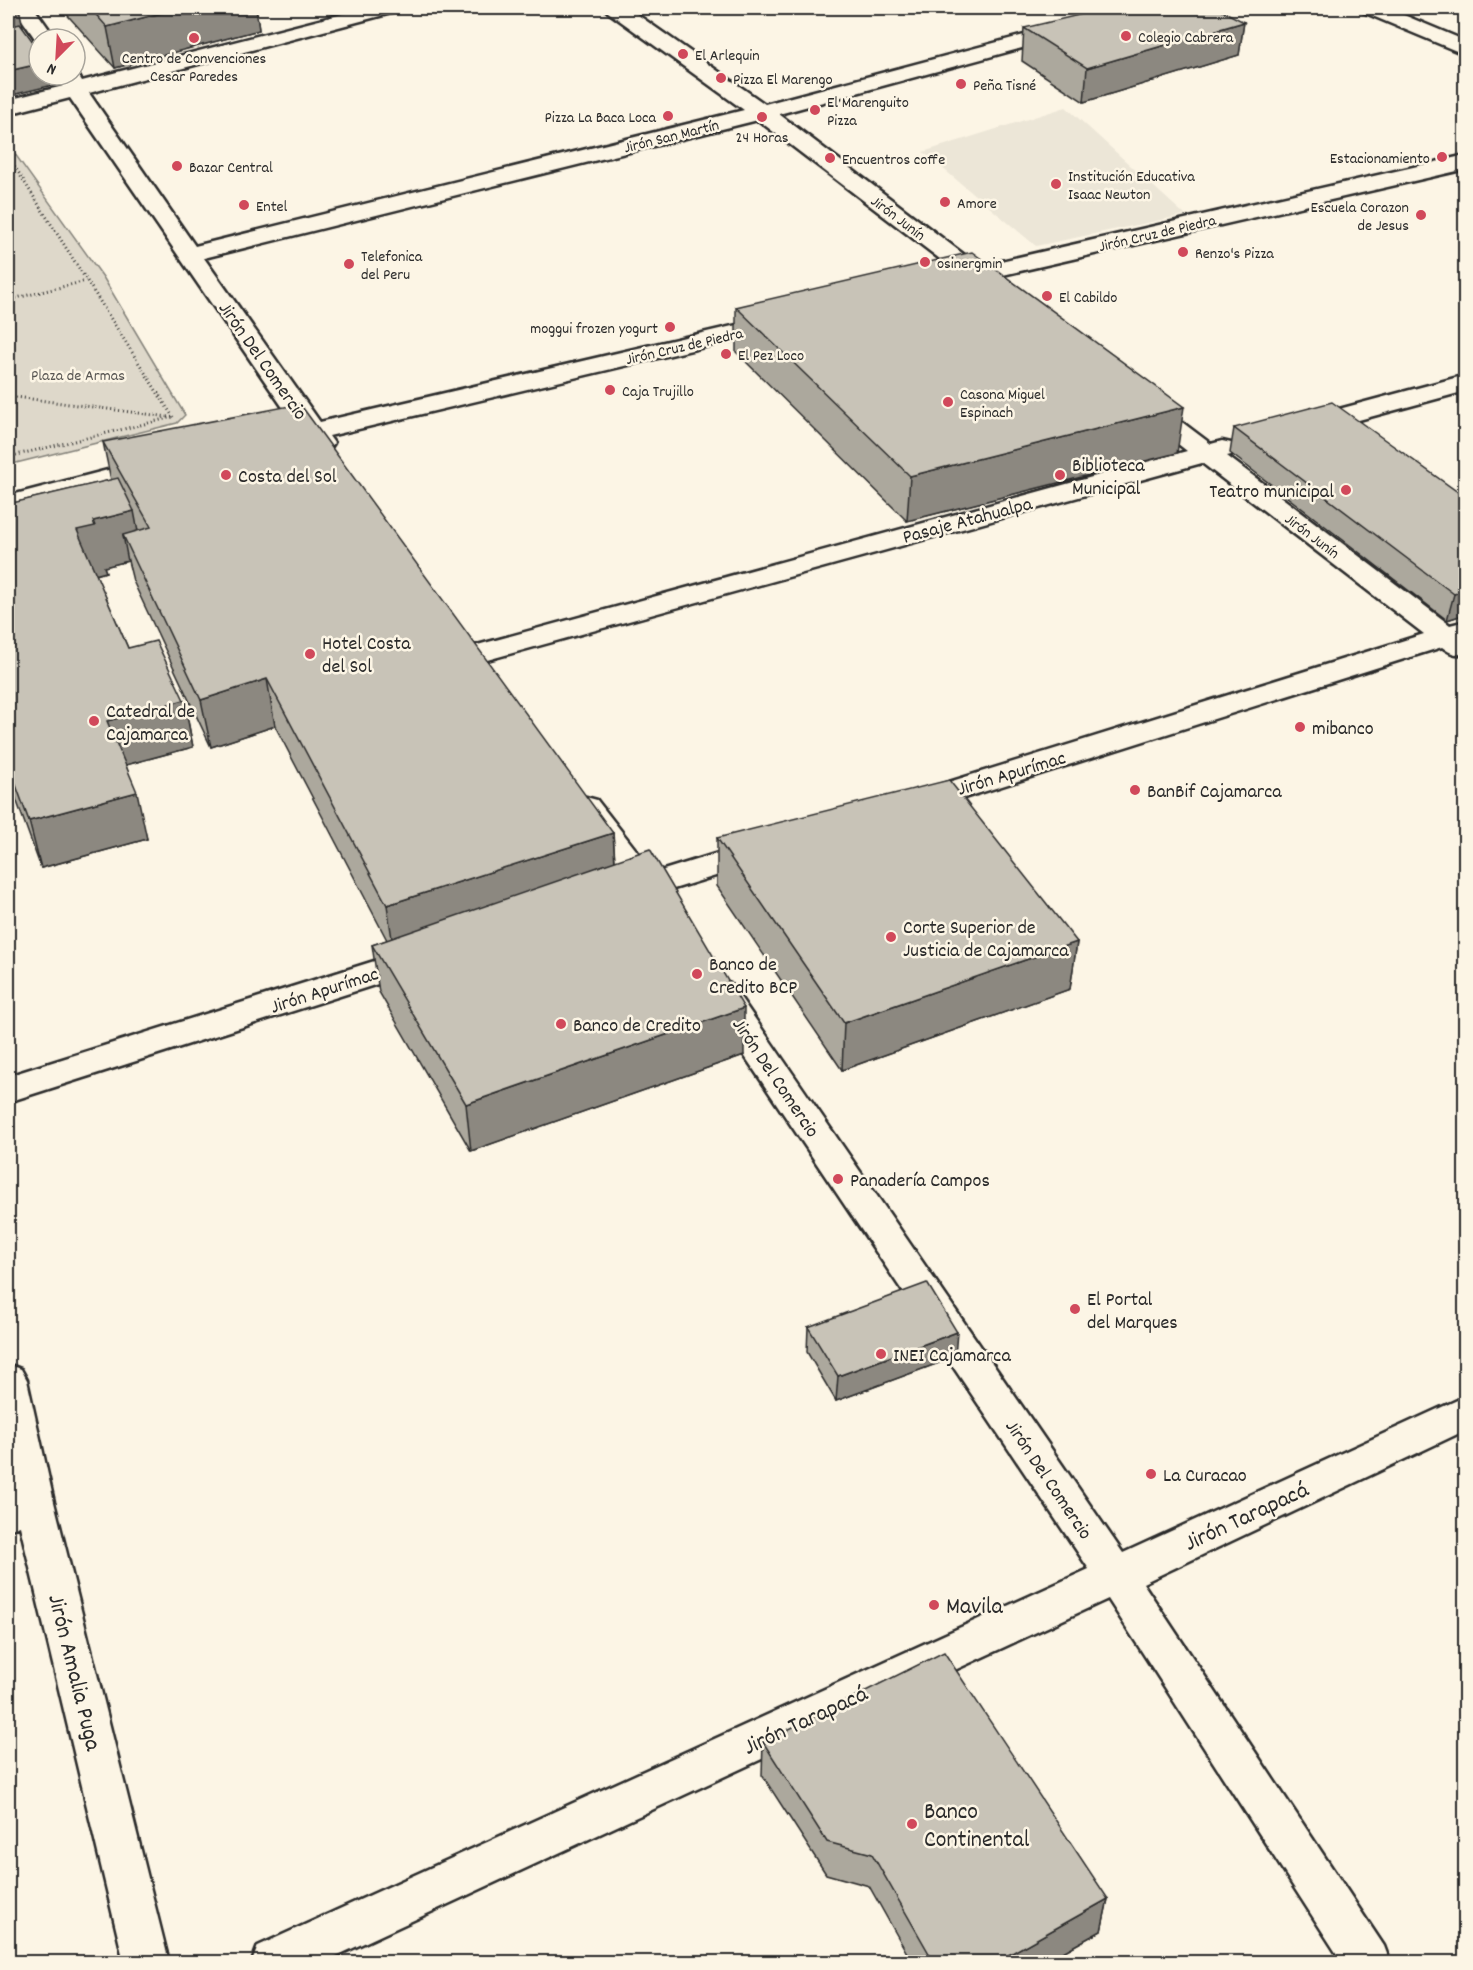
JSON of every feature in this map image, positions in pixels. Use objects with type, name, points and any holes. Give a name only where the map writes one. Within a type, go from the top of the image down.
[{"type":"street","points":[[24,8],[37,27]]},
{"type":"street","points":[[87,80],[388,8]]},
{"type":"street","name":"Jirón Junín","points":[[615,8],[762,112],[1012,302]]},
{"type":"street","name":"Jirón San Martín","points":[[191,254],[762,112],[1148,8]]},
{"type":"street","points":[[1370,8],[1466,49]]},
{"type":"street","points":[[8,107],[63,87]]},
{"type":"street","name":"Jirón Del Comercio","points":[[76,87],[82,100],[340,471]]},
{"type":"street","name":"Jirón Cruz de Piedra","points":[[928,288],[975,274],[1466,162]]},
{"type":"street","name":"Jirón Cruz de Piedra","points":[[275,441],[800,318]]},
{"type":"street","points":[[1285,432],[1466,383]]},
{"type":"street","name":"Jirón Junín","points":[[1123,388],[1206,453],[1459,639]]},
{"type":"street","name":"Pasaje Atahualpa","points":[[469,656],[1240,444]]},
{"type":"street","points":[[8,504],[174,462]]},
{"type":"street","points":[[449,627],[491,684]]},
{"type":"street","name":"Jirón Apurímac","points":[[887,811],[1459,639]]},
{"type":"street","points":[[569,785],[648,886],[668,916]]},
{"type":"street","points":[[602,901],[784,843]]},
{"type":"street","name":"Jirón Apurímac","points":[[8,1089],[442,951]]},
{"type":"street","name":"Jirón Del Comercio","points":[[701,965],[1116,1576],[1368,1962]]},
{"type":"street","name":"Jirón Amalia Puga","points":[[8,1380],[21,1508],[147,1962]]},
{"type":"street","name":"Jirón Tarapacá","points":[[274,1962],[1116,1576],[1466,1412]]},
{"type":"path","points":[[8,156],[173,417]]},
{"type":"path","points":[[8,300],[86,281]]},
{"type":"path","points":[[8,396],[173,417]]},
{"type":"path","points":[[8,457],[173,417]]},
{"type":"shaded area","name":"Institución Educativa Isaac Newton","points":[[1066,107],[1185,215],[1036,246],[923,152]]},
{"type":"green space","name":"Plaza de Armas","points":[[8,146],[103,277],[185,415],[177,423],[8,465]]},
{"type":"building","points":[[90,8],[181,8],[107,27]]},
{"type":"building","points":[[1108,8],[1217,8],[1244,22],[1087,68],[1024,28]]},
{"type":"building","points":[[20,24],[27,34],[27,67],[8,71],[8,27]]},
{"type":"building","name":"Casona Miguel Espinach","points":[[972,252],[1184,407],[910,476],[736,307]]},
{"type":"building","name":"Teatro municipal","points":[[1332,402],[1466,498],[1466,590],[1454,594],[1234,428]]},
{"type":"building","name":"Hotel Costa del Sol","points":[[300,404],[613,833],[387,905],[267,679],[201,700],[123,535],[151,527],[103,442]]},
{"type":"building","name":"Catedral de Cajamarca","points":[[118,478],[134,511],[93,521],[95,526],[77,530],[128,648],[156,641],[184,700],[107,721],[137,792],[29,821],[8,763],[8,504]]},
{"type":"building","name":"Corte Superior de Justicia de Cajamarca","points":[[949,780],[1077,942],[844,1023],[717,838]]},
{"type":"building","name":"Banco de Credito","points":[[650,849],[744,1008],[466,1104],[372,945]]},
{"type":"building","points":[[927,1283],[957,1332],[838,1376],[808,1327]]},
{"type":"building","name":"Banco Continental","points":[[944,1652],[1108,1899],[996,1962],[934,1962],[872,1854],[827,1842],[763,1742]]},
{"type":"place","name":"Colegio Cabrera","points":[[1126,36]]},
{"type":"place","name":"Centro de Convenciones Cesar Paredes","points":[[194,38]]},
{"type":"place","name":"El Arlequin","points":[[683,54]]},
{"type":"place","name":"Pizza El Marengo","points":[[721,78]]},
{"type":"place","name":"Peña Tisné","points":[[961,84]]},
{"type":"place","name":"El Marenguito Pizza","points":[[815,110]]},
{"type":"place","name":"Pizza La Baca Loca","points":[[668,116]]},
{"type":"place","name":"24 Horas","points":[[762,117]]},
{"type":"place","name":"Estacionamiento","points":[[1442,157]]},
{"type":"place","name":"Encuentros coffe","points":[[830,158]]},
{"type":"place","name":"Bazar Central","points":[[177,166]]},
{"type":"place","name":"Institución Educativa Isaac Newton","points":[[1056,184]]},
{"type":"place","name":"Amore","points":[[945,202]]},
{"type":"place","name":"Entel","points":[[244,205]]},
{"type":"place","name":"Escuela Corazon de Jesus","points":[[1421,215]]},
{"type":"place","name":"Renzo's Pizza","points":[[1183,252]]},
{"type":"place","name":"osinergmin","points":[[925,262]]},
{"type":"place","name":"Telefonica del Peru","points":[[349,264]]},
{"type":"place","name":"El Cabildo","points":[[1047,296]]},
{"type":"place","name":"moggui frozen yogurt","points":[[670,327]]},
{"type":"place","name":"El Pez Loco","points":[[726,354]]},
{"type":"place","name":"Caja Trujillo","points":[[610,390]]},
{"type":"place","name":"Casona Miguel Espinach","points":[[948,402]]},
{"type":"place","name":"Costa del Sol","points":[[226,475]]},
{"type":"place","name":"Biblioteca Municipal","points":[[1060,475]]},
{"type":"place","name":"Teatro municipal","points":[[1346,490]]},
{"type":"place","name":"Hotel Costa del Sol","points":[[310,654]]},
{"type":"place","name":"Catedral de Cajamarca","points":[[94,721]]},
{"type":"place","name":"mibanco","points":[[1300,727]]},
{"type":"place","name":"BanBif Cajamarca","points":[[1135,790]]},
{"type":"place","name":"Corte Superior de Justicia de Cajamarca","points":[[891,937]]},
{"type":"place","name":"Banco de Credito BCP","points":[[697,974]]},
{"type":"place","name":"Banco de Credito","points":[[561,1024]]},
{"type":"place","name":"Panadería Campos","points":[[838,1179]]},
{"type":"place","name":"El Portal del Marques","points":[[1075,1309]]},
{"type":"place","name":"INEI Cajamarca","points":[[881,1354]]},
{"type":"place","name":"La Curacao","points":[[1151,1474]]},
{"type":"place","name":"Mavila","points":[[934,1605]]},
{"type":"place","name":"Banco Continental","points":[[912,1824]]}]
